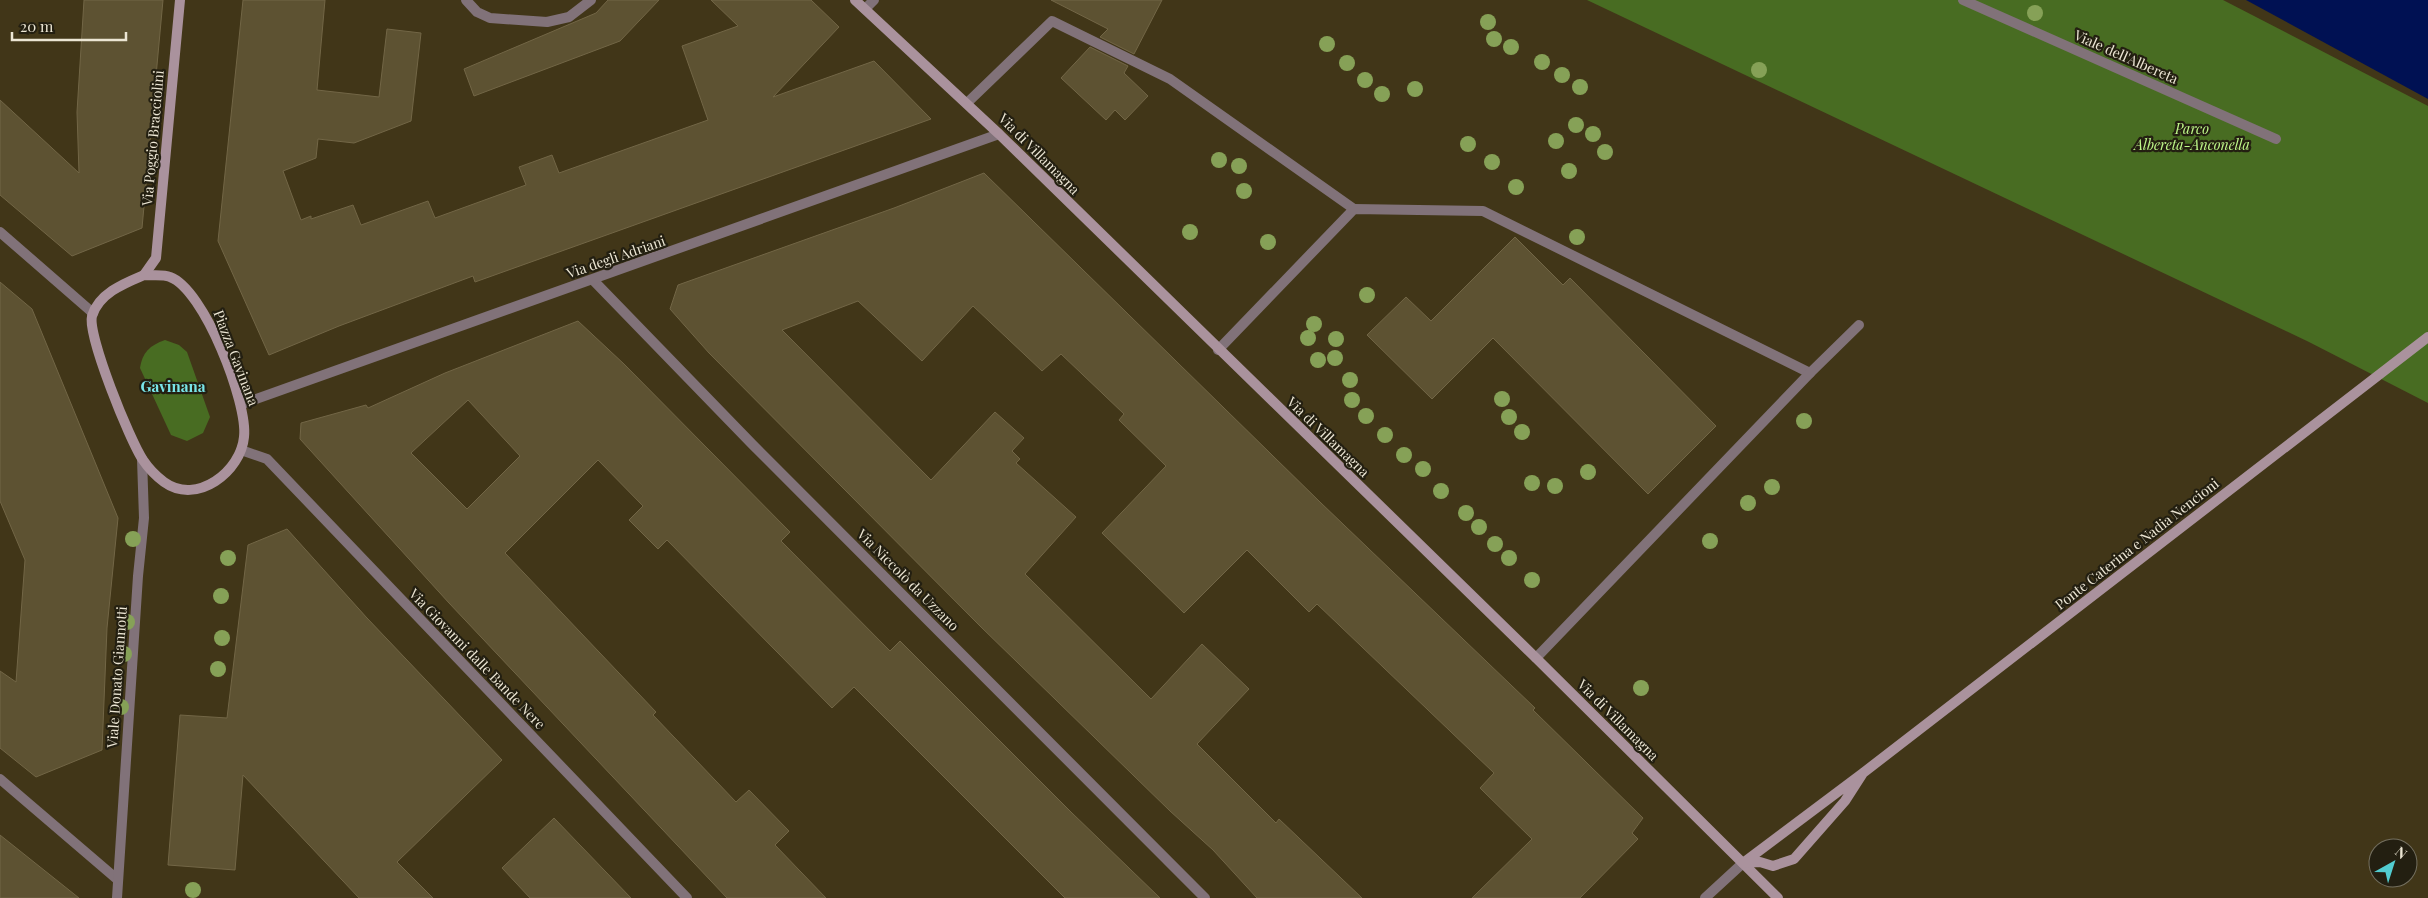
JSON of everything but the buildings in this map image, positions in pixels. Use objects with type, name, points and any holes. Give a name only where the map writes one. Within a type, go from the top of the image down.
[{"type":"main road","name":"Via Poggio Bracciolini","points":[[144,275],[156,258],[180,0]]},
{"type":"main road","name":"Via di Villamagna","points":[[856,0],[999,134],[1218,350],[1536,658],[1778,898]]},
{"type":"main road","name":"Piazza Gavinana","points":[[144,275],[171,277],[185,289],[201,308],[242,404],[244,425],[241,450],[237,460],[226,474],[207,486],[195,489],[175,487],[165,483],[142,459],[103,368],[91,329],[93,313],[110,293],[121,285],[144,275]]},
{"type":"main road","name":"Ponte Caterina e Nadia Nencioni","points":[[1743,863],[1863,773],[2428,337]]},
{"type":"main road","name":"Ponte Caterina e Nadia Nencioni","points":[[1743,863],[1760,862],[1773,866],[1794,859],[1845,801],[1863,773]]},
{"type":"street","points":[[466,0],[477,12],[490,18],[547,22],[569,17],[591,0]]},
{"type":"street","points":[[864,9],[874,0]]},
{"type":"street","name":"Viale dell'Albereta","points":[[1964,0],[2276,139]]},
{"type":"street","points":[[967,103],[1052,21],[1170,79],[1354,209],[1483,211],[1810,373]]},
{"type":"street","name":"Via degli Adriani","points":[[242,404],[999,134]]},
{"type":"street","points":[[1218,350],[1354,209]]},
{"type":"street","points":[[0,232],[93,313]]},
{"type":"street","name":"Via Niccolò da Uzzano","points":[[593,280],[759,451],[1205,898]]},
{"type":"street","points":[[1536,658],[1810,373],[1859,325]]},
{"type":"street","name":"Via Giovanni dalle Bande Nere","points":[[241,450],[267,459],[687,898]]},
{"type":"street","name":"Viale Donato Giannotti","points":[[117,898],[138,576],[144,518],[142,459]]},
{"type":"street","points":[[0,779],[118,880]]},
{"type":"street","points":[[1705,898],[1743,863]]},
{"type":"green space","name":"Parco Albereta-Anconella","points":[[1587,0],[2223,0],[2428,106],[2428,403],[2309,342]]},
{"type":"green space","points":[[165,340],[179,345],[187,352],[210,417],[203,433],[187,441],[171,435],[140,368],[148,350],[155,344]]},
{"type":"shaded area","points":[[2246,0],[2428,0],[2428,99]]},
{"type":"district","name":"Gavinana","points":[[173,387]]}]
